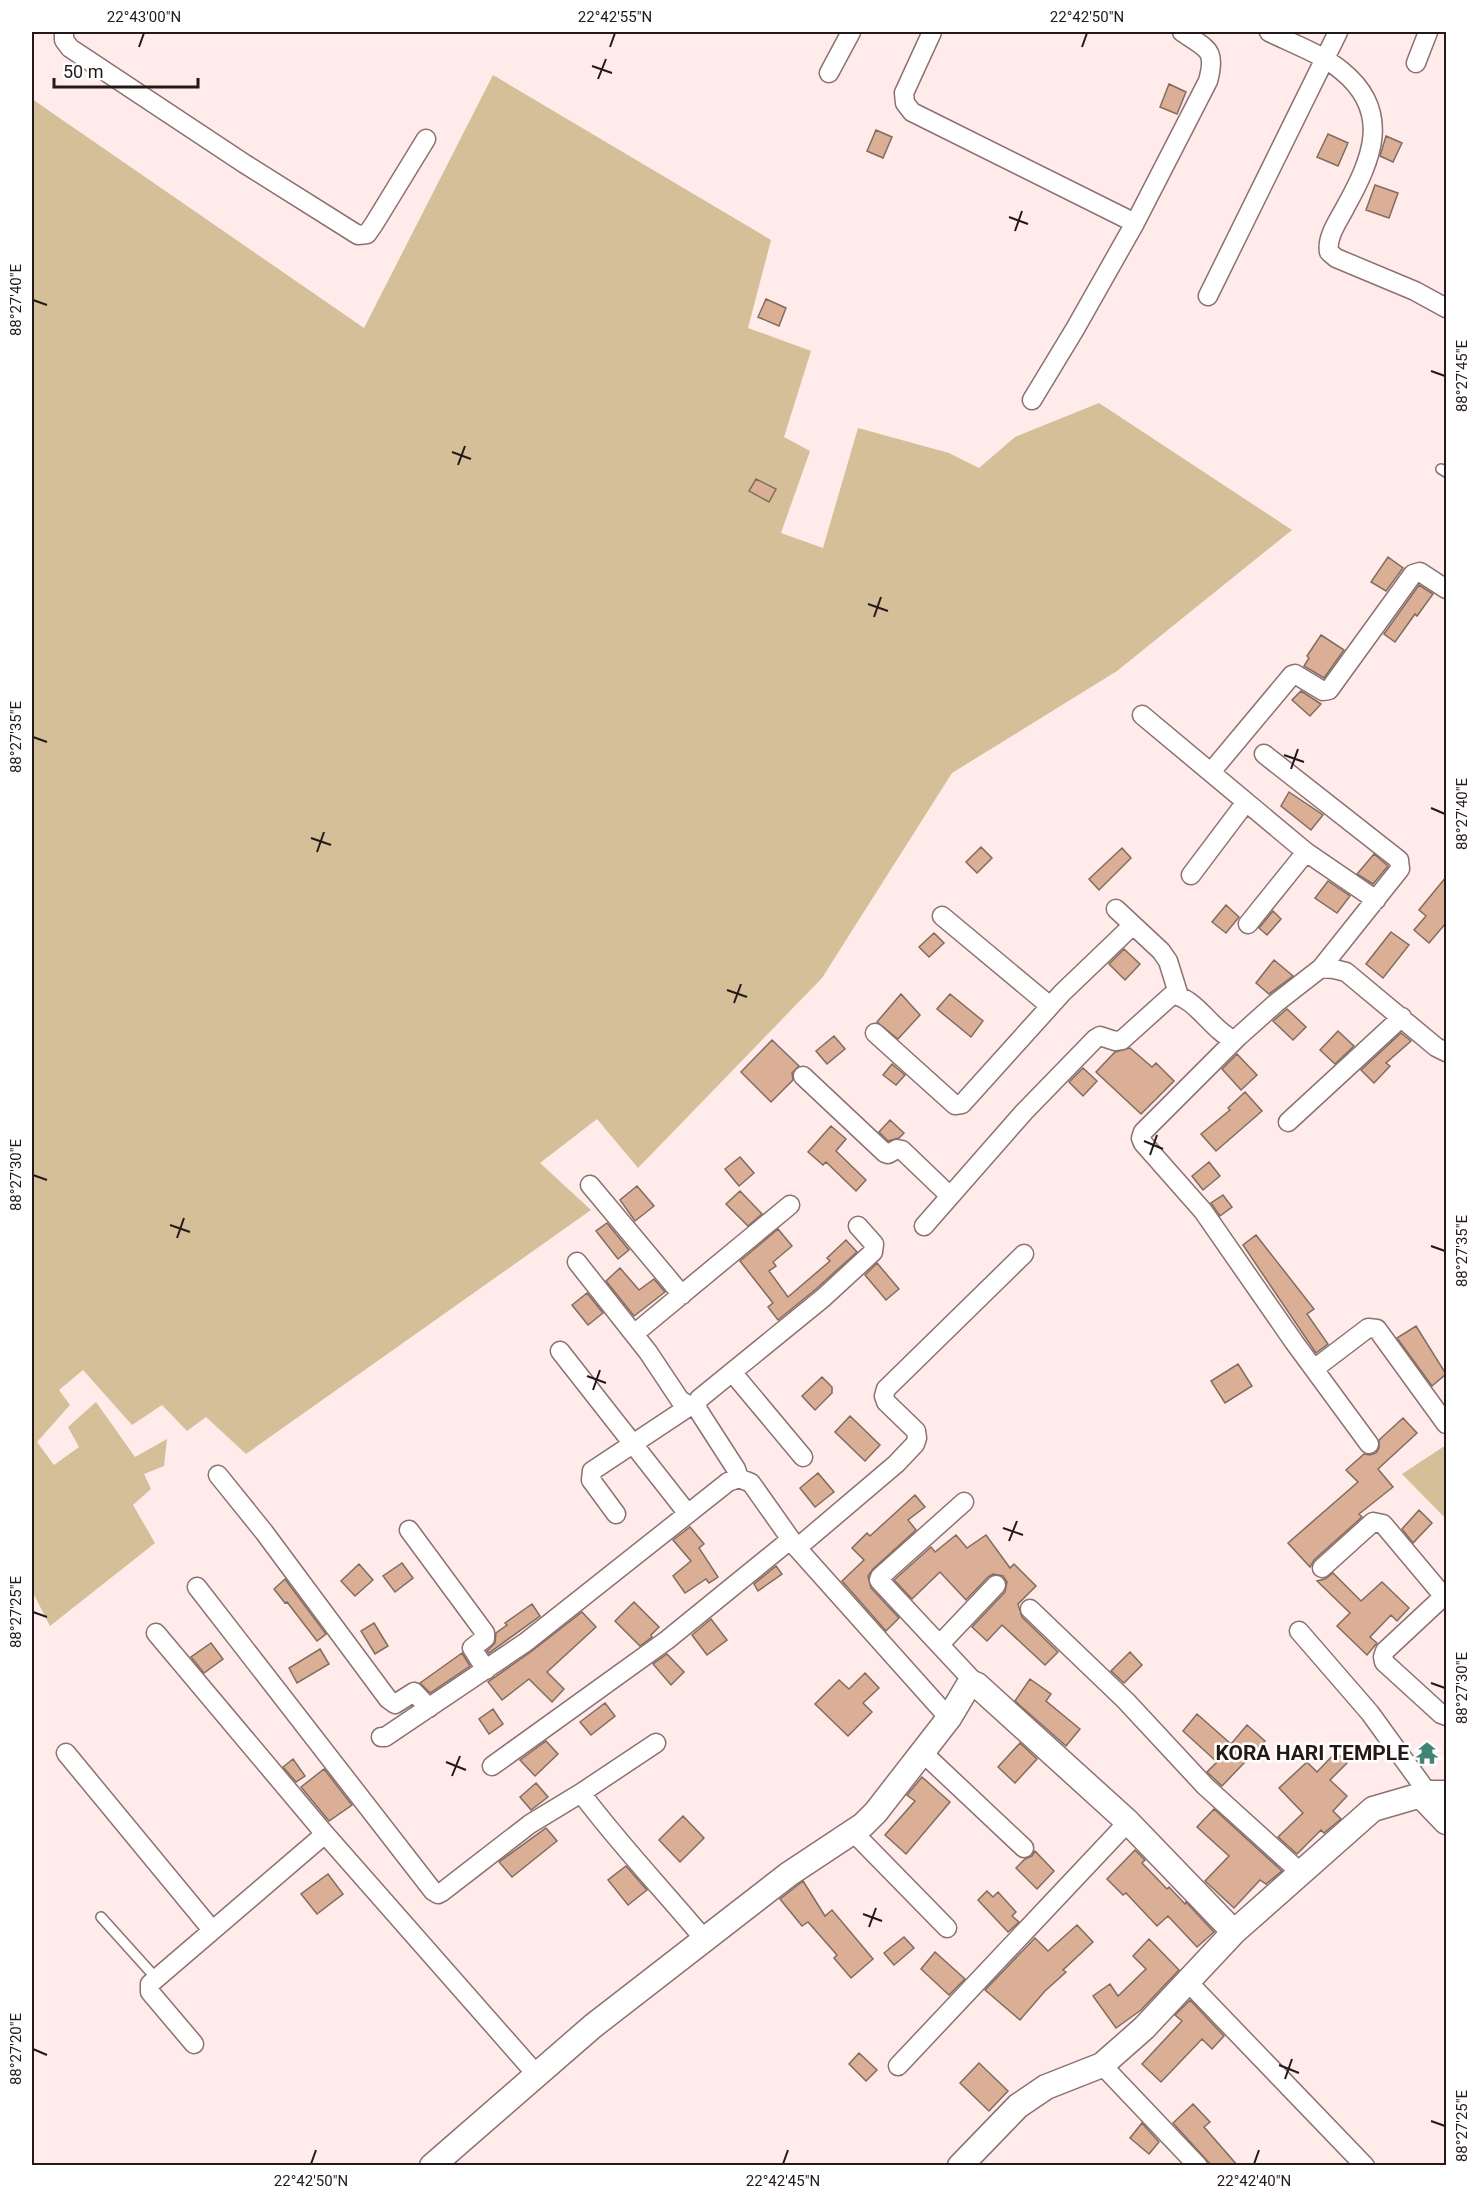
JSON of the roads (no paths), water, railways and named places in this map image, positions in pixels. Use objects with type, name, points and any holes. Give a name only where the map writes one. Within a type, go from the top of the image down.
[{"type":"street","points":[[829,73],[851,32]]},
{"type":"street","points":[[932,32],[904,93],[905,103],[912,112],[1135,223]]},
{"type":"street","points":[[1032,400],[1135,223],[1208,81],[1212,66],[1209,51],[1182,32]]},
{"type":"street","points":[[1269,32],[1341,70],[1353,82],[1373,117],[1370,154],[1363,175],[1332,234],[1328,246],[1329,252],[1336,258],[1415,291],[1446,308]]},
{"type":"street","points":[[1208,296],[1338,32]]},
{"type":"street","points":[[1416,63],[1428,32]]},
{"type":"street","points":[[60,34],[70,48],[245,164],[358,235],[367,234],[426,139]]},
{"type":"street","points":[[1211,772],[1292,675],[1295,674],[1323,691],[1329,690],[1413,574],[1420,572],[1446,589]]},
{"type":"street","points":[[1143,715],[1306,852],[1376,900]]},
{"type":"street","points":[[1264,754],[1399,860],[1400,869],[1321,968],[1276,1003],[1238,1037],[1143,1132],[1142,1138],[1143,1143],[1203,1210],[1369,1444]]},
{"type":"street","points":[[1191,875],[1246,802]]},
{"type":"street","points":[[1248,924],[1306,852]]},
{"type":"street","points":[[1116,909],[1161,951],[1168,961],[1179,996],[1225,1036],[1232,1039],[1238,1037]]},
{"type":"street","points":[[942,916],[1050,1006]]},
{"type":"street","points":[[875,1033],[959,1106],[1050,1006],[1133,925]]},
{"type":"street","points":[[1321,968],[1346,972],[1436,1047],[1446,1052]]},
{"type":"street","points":[[924,1226],[1024,1112],[1095,1039],[1100,1036],[1115,1041],[1122,1040],[1165,999],[1179,996]]},
{"type":"street","points":[[1288,1122],[1402,1017]]},
{"type":"street","points":[[803,1076],[885,1153],[888,1155],[897,1149],[902,1149],[950,1196]]},
{"type":"street","points":[[590,1185],[682,1295]]},
{"type":"street","points":[[634,1334],[790,1205]]},
{"type":"street","points":[[616,1514],[591,1480],[592,1471],[694,1407],[699,1399],[823,1298],[873,1252],[874,1245],[858,1226]]},
{"type":"street","points":[[492,1766],[667,1640],[896,1464],[915,1444],[917,1438],[916,1431],[886,1401],[884,1396],[886,1389],[1024,1254]]},
{"type":"street","points":[[577,1262],[634,1334],[680,1400],[694,1407],[736,1469],[739,1478]]},
{"type":"street","points":[[1314,1369],[1368,1328],[1373,1327],[1377,1329],[1446,1424]]},
{"type":"street","points":[[560,1351],[688,1514]]},
{"type":"street","points":[[732,1372],[803,1456]]},
{"type":"street","points":[[218,1475],[264,1532],[388,1699],[395,1704],[400,1703],[414,1692],[429,1708]]},
{"type":"street","points":[[381,1737],[385,1737],[526,1642],[728,1482],[739,1478],[751,1483],[794,1544],[949,1718]]},
{"type":"street","points":[[964,1502],[879,1580],[977,1685],[1128,1822],[1234,1932]]},
{"type":"street","points":[[1322,1568],[1373,1522],[1383,1524],[1445,1598],[1385,1651],[1384,1662],[1446,1716]]},
{"type":"street","points":[[409,1530],[485,1633],[485,1638],[472,1648],[486,1670]]},
{"type":"street","points":[[940,1644],[996,1584]]},
{"type":"street","points":[[197,1587],[433,1891],[438,1894],[530,1824],[656,1743]]},
{"type":"street","points":[[1030,1609],[1126,1701],[1205,1786],[1300,1872]]},
{"type":"street","points":[[1299,1632],[1370,1713],[1432,1794],[1446,1822]]},
{"type":"street","points":[[156,1633],[325,1834],[537,2074]]},
{"type":"street","points":[[432,2166],[593,2026],[789,1874],[853,1832],[876,1812],[949,1718],[968,1686],[972,1683],[977,1685]]},
{"type":"street","points":[[922,1752],[1024,1848]]},
{"type":"street","points":[[66,1753],[212,1930]]},
{"type":"street","points":[[581,1793],[611,1833],[669,1896],[705,1940]]},
{"type":"street","points":[[960,2166],[1018,2106],[1046,2087],[1102,2065],[1144,2028],[1234,1932],[1373,1809],[1432,1794]]},
{"type":"street","points":[[898,2066],[1128,1822]]},
{"type":"street","points":[[853,1832],[946,1928]]},
{"type":"street","points":[[194,2044],[150,1992],[150,1984],[155,1977],[325,1834]]},
{"type":"street","points":[[1188,1982],[1365,2166]]},
{"type":"street","points":[[1102,2065],[1198,2166]]},
{"type":"lane","points":[[101,1917],[155,1977]]},
{"type":"place","name":"KORA HARI TEMPLE","points":[[1427,1753]]}]
